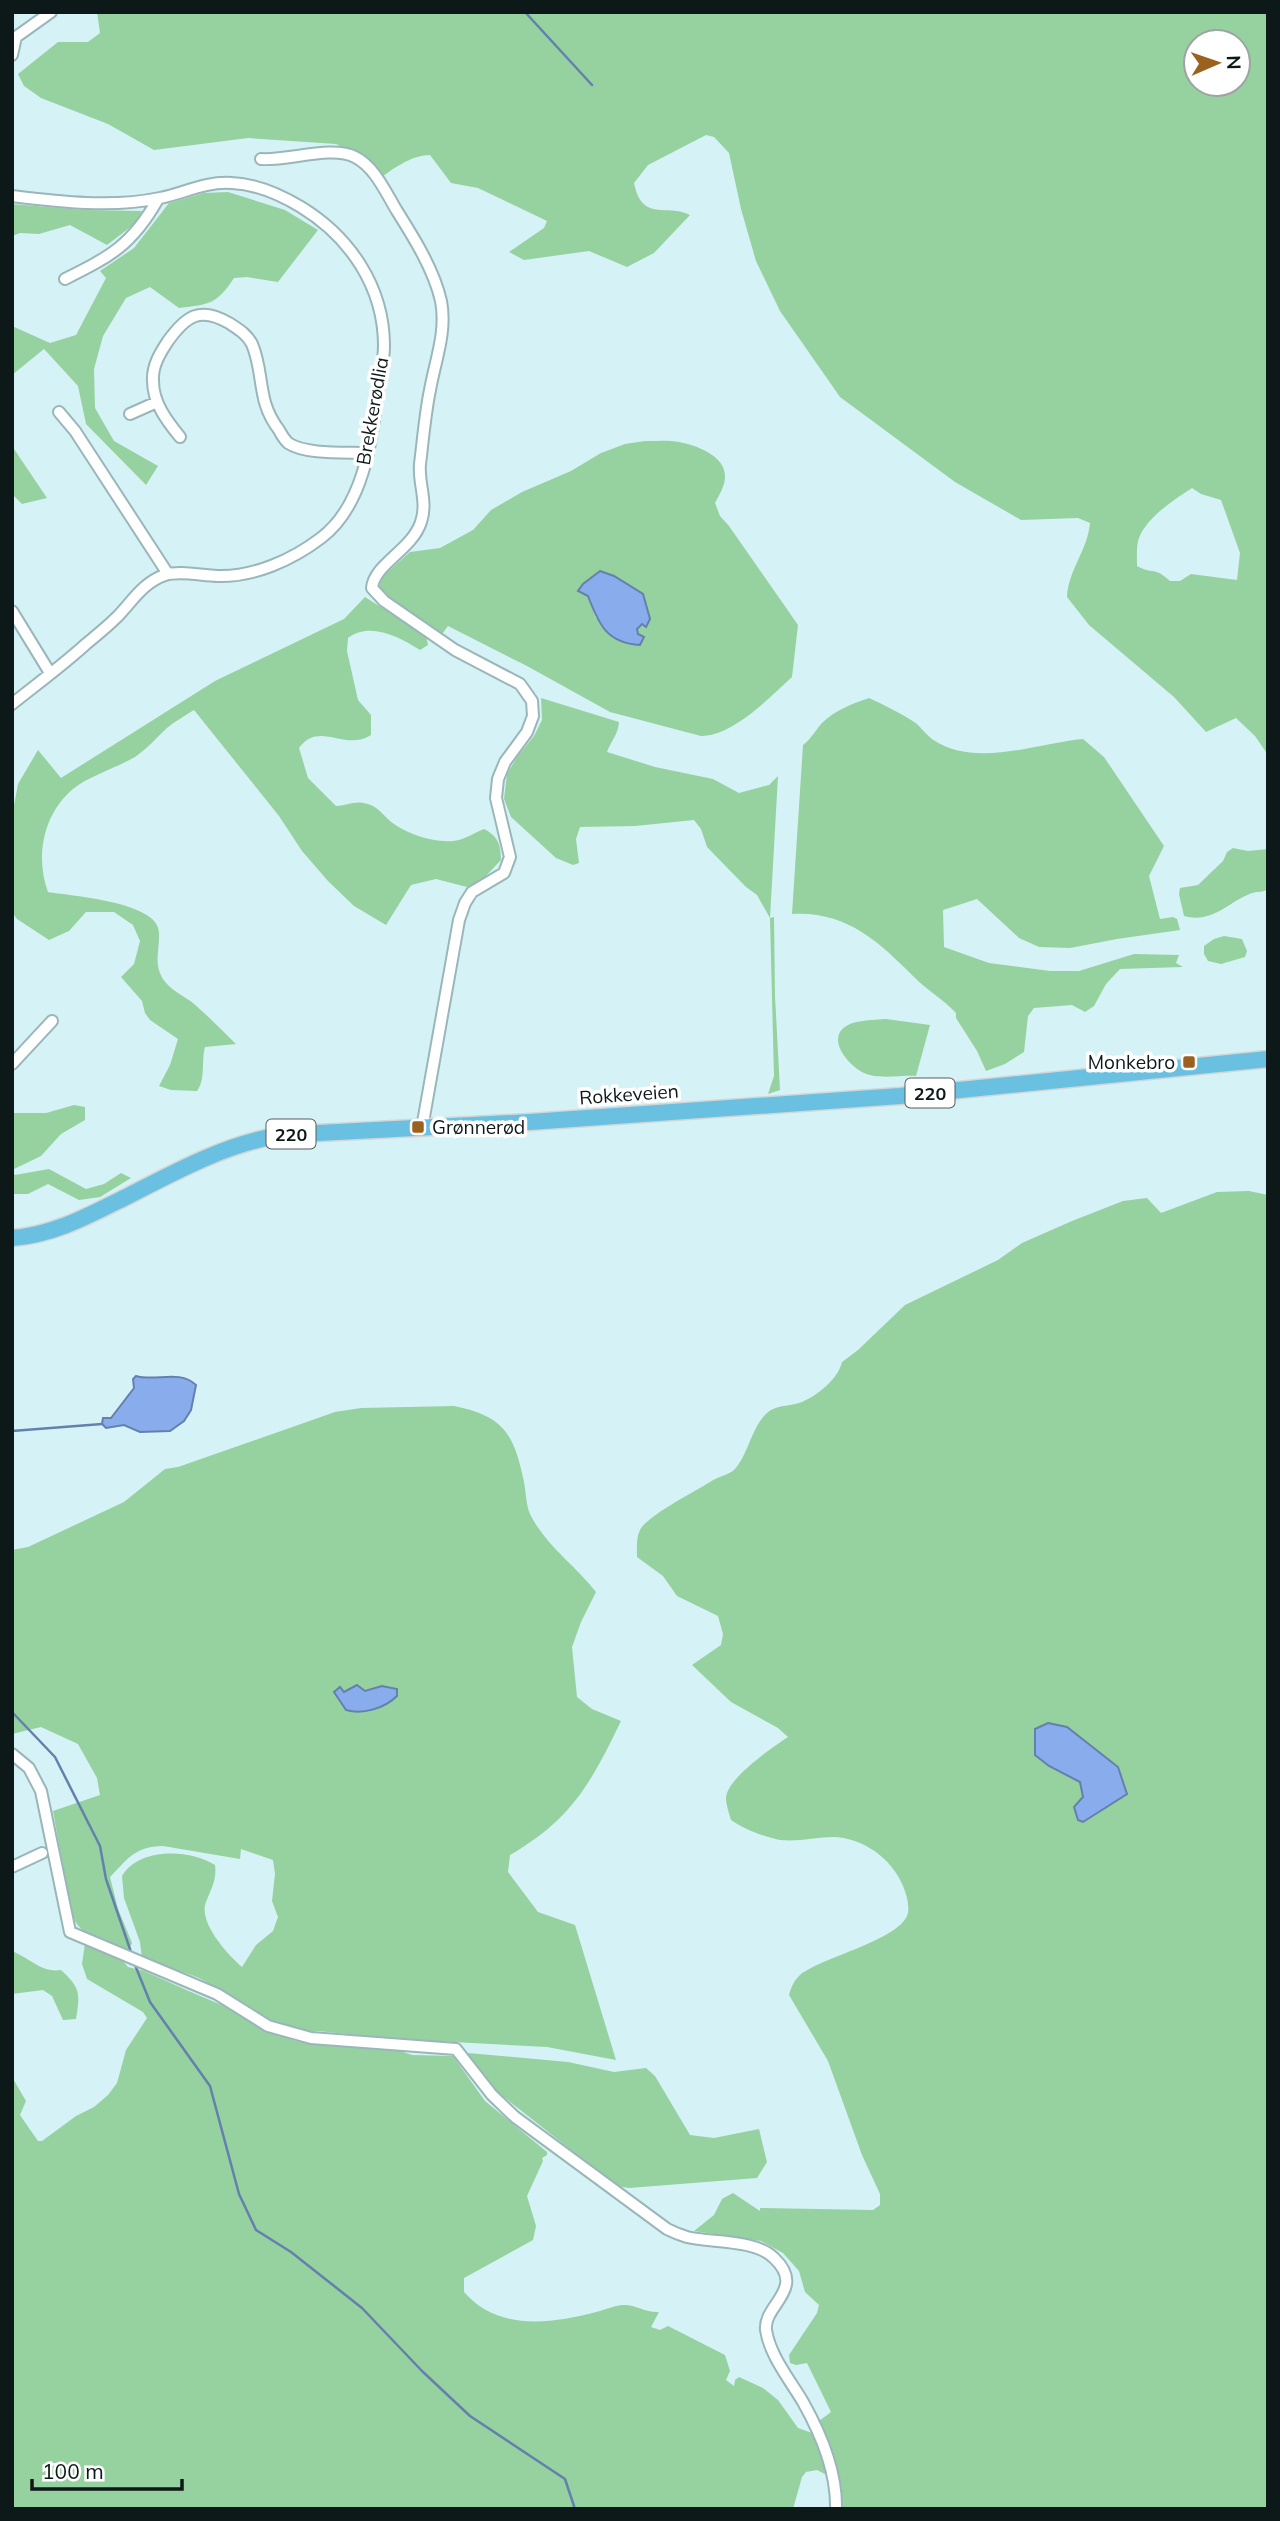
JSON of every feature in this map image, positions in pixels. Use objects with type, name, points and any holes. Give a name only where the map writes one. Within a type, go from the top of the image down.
[{"type":"main road","name":"Rokkeveien","points":[[12,1238],[38,1234],[76,1222],[210,1155],[240,1143],[280,1135],[900,1096],[1268,1059]]},
{"type":"street","points":[[12,55],[16,37],[51,12]]},
{"type":"street","points":[[261,159],[298,158],[335,152],[354,156],[366,164],[379,181],[427,263],[441,301],[443,334],[429,392],[419,468],[424,508],[421,522],[411,542],[375,574],[372,587],[384,601],[455,650],[520,684],[532,701],[534,709],[527,732],[505,762],[498,779],[496,798],[510,857],[504,873],[472,892],[459,920],[422,1128]]},
{"type":"street","name":"Brekkerødlia","points":[[12,196],[76,203],[111,203],[158,199],[203,184],[233,183],[282,196],[315,216],[348,245],[358,259],[373,291],[384,347],[374,424],[357,488],[340,517],[322,537],[303,549],[280,562],[246,575],[168,574]]},
{"type":"street","points":[[65,279],[97,263],[128,242],[158,199]]},
{"type":"street","points":[[180,437],[157,402],[153,391],[153,370],[167,342],[186,319],[197,314],[217,316],[242,331],[251,342],[263,401],[270,419],[288,442],[321,451],[367,453]]},
{"type":"street","points":[[130,414],[157,402]]},
{"type":"street","points":[[12,704],[100,631],[150,582],[168,574],[75,431],[59,412]]},
{"type":"street","points":[[12,611],[50,673]]},
{"type":"street","points":[[12,1064],[51,1021]]},
{"type":"street","points":[[12,1754],[29,1768],[41,1791],[70,1932],[217,1994],[268,2026],[290,2034],[456,2049],[492,2095],[515,2117],[667,2229],[684,2236],[757,2247],[773,2256],[783,2270],[786,2287],[769,2314],[766,2331],[824,2446],[834,2481],[836,2509]]},
{"type":"street","points":[[12,1867],[42,1853]]},
{"type":"green space","points":[[97,12],[1268,12],[1268,755],[1255,736],[1236,718],[1206,732],[1174,697],[1089,625],[1067,597],[1090,523],[1078,518],[1021,520],[955,482],[840,397],[780,311],[756,261],[729,153],[714,137],[706,135],[648,165],[634,183],[638,195],[649,208],[690,215],[654,253],[627,267],[589,251],[524,260],[509,252],[544,228],[547,221],[478,188],[451,183],[430,155],[411,159],[382,177],[364,158],[336,144],[248,138],[154,150],[108,124],[41,98],[24,86],[18,74],[58,42],[88,42],[100,33]],"holes":[[[1192,488],[1201,494],[1221,500],[1240,553],[1237,580],[1191,574],[1180,581],[1170,581],[1157,572],[1137,566],[1137,545],[1148,523]]]},
{"type":"green space","points":[[228,192],[285,210],[318,230],[278,282],[247,277],[234,278],[222,294],[211,302],[179,308],[150,287],[126,298],[103,336],[94,369],[95,408],[114,441],[158,466],[146,485],[86,424],[78,386],[44,349],[12,375],[12,326],[50,343],[76,335],[106,278],[100,271],[134,248],[169,203],[204,193]]},
{"type":"green space","points":[[12,204],[84,210],[142,211],[137,222],[107,245],[70,225],[39,234],[20,233],[12,236]]},
{"type":"green space","points":[[675,441],[701,449],[721,463],[725,477],[715,503],[720,516],[798,625],[792,677],[738,723],[713,734],[701,736],[610,712],[448,626],[442,634],[383,595],[379,587],[383,576],[410,552],[440,548],[473,530],[491,510],[522,492],[625,444]],"holes":[[[588,596],[642,624],[637,629],[638,634],[596,618]]]},
{"type":"green space","points":[[12,446],[47,498],[22,504],[12,494]]},
{"type":"green space","points":[[365,597],[426,636],[428,645],[420,650],[394,636],[375,631],[356,633],[348,638],[347,651],[358,700],[371,715],[371,735],[352,740],[324,736],[307,740],[299,748],[308,778],[336,806],[368,804],[397,826],[423,837],[451,841],[484,829],[498,842],[501,860],[484,878],[467,887],[436,879],[411,885],[386,925],[354,906],[328,881],[194,710],[170,725],[135,757],[79,784],[63,799],[48,823],[42,865],[48,892],[130,907],[155,922],[159,932],[158,967],[163,979],[199,1008],[236,1044],[205,1047],[201,1081],[197,1091],[171,1090],[159,1086],[170,1065],[178,1039],[150,1020],[142,1001],[121,977],[134,964],[140,941],[133,925],[114,912],[86,912],[69,931],[49,940],[17,919],[12,912],[12,816],[18,784],[38,750],[61,778],[215,681],[344,619]]},
{"type":"green space","points":[[541,698],[619,722],[607,752],[655,767],[713,779],[739,793],[769,785],[778,776],[770,918],[757,895],[707,847],[701,829],[694,820],[635,826],[580,827],[576,839],[579,863],[573,865],[556,858],[511,817],[504,799],[507,774],[542,720]]},
{"type":"green space","points":[[869,698],[912,720],[932,739],[949,748],[967,752],[1006,752],[1083,739],[1104,757],[1164,846],[1149,876],[1160,919],[1177,919],[1180,930],[1070,948],[1039,947],[1019,938],[977,899],[943,910],[944,947],[989,963],[1050,971],[1079,971],[1134,954],[1179,955],[1176,963],[1183,967],[1120,969],[1106,984],[1094,1006],[1085,1012],[1072,1005],[1034,1008],[1028,1016],[1024,1052],[1005,1064],[986,1071],[956,1018],[956,1013],[874,940],[845,923],[811,914],[792,914],[803,745],[832,714]]},
{"type":"green space","points":[[1233,848],[1248,851],[1268,849],[1268,889],[1243,897],[1211,915],[1194,918],[1184,916],[1180,888],[1198,885]]},
{"type":"green space","points":[[774,917],[780,1090],[768,1094],[774,1076],[770,918]]},
{"type":"green space","points":[[1224,936],[1242,939],[1247,951],[1245,957],[1221,964],[1208,961],[1204,946]]},
{"type":"green space","points":[[886,1019],[930,1025],[916,1076],[881,1077],[862,1072],[850,1063],[841,1050],[838,1036],[848,1025]]},
{"type":"green space","points":[[74,1105],[85,1107],[85,1120],[61,1134],[41,1156],[12,1170],[12,1113],[46,1113]]},
{"type":"green space","points":[[49,1169],[86,1189],[104,1184],[121,1173],[131,1178],[100,1197],[79,1200],[48,1184],[28,1194],[12,1194],[12,1171],[15,1175]]},
{"type":"green space","points":[[1249,1191],[1268,1195],[1268,2509],[842,2509],[842,2489],[819,2421],[831,2412],[807,2363],[790,2363],[789,2355],[817,2313],[819,2305],[805,2292],[799,2271],[783,2253],[761,2241],[694,2231],[714,2215],[722,2199],[733,2193],[760,2211],[760,2208],[873,2210],[880,2205],[880,2194],[862,2155],[828,2061],[789,1995],[797,1978],[809,1969],[876,1940],[902,1923],[908,1913],[907,1898],[891,1866],[870,1848],[852,1840],[834,1837],[780,1840],[754,1832],[731,1820],[726,1798],[734,1781],[788,1737],[778,1728],[731,1702],[692,1665],[721,1645],[723,1634],[718,1616],[677,1596],[663,1576],[637,1557],[639,1533],[644,1524],[661,1511],[734,1470],[765,1415],[774,1408],[802,1402],[821,1391],[832,1380],[842,1362],[905,1305],[998,1260],[1022,1243],[1123,1201],[1147,1198],[1161,1213],[1217,1192]],"holes":[[[1049,1766],[1127,1793],[1083,1797],[1080,1782]]]},
{"type":"green space","points":[[454,1406],[485,1415],[511,1439],[520,1465],[529,1510],[536,1525],[596,1592],[572,1647],[577,1697],[592,1709],[621,1721],[600,1763],[578,1798],[549,1828],[510,1855],[508,1872],[538,1912],[575,1925],[616,2060],[547,2047],[396,2039],[288,2029],[257,2014],[199,1978],[142,1958],[140,1942],[124,1898],[122,1876],[140,1860],[152,1856],[179,1854],[215,1865],[214,1880],[206,1902],[206,1919],[215,1937],[242,1967],[256,1945],[273,1931],[278,1917],[272,1901],[275,1874],[273,1860],[241,1849],[240,1859],[163,1846],[138,1851],[110,1877],[118,1909],[132,1943],[129,1949],[124,1950],[93,1937],[80,1928],[71,1912],[53,1811],[100,1795],[97,1778],[78,1744],[41,1727],[12,1734],[12,1550],[28,1547],[124,1502],[165,1469],[178,1467],[335,1412],[361,1408]]},
{"type":"green space","points":[[85,1943],[122,1960],[128,1967],[144,1971],[224,2006],[265,2029],[295,2041],[400,2051],[412,2055],[453,2056],[485,2101],[547,2152],[527,2196],[536,2226],[533,2240],[464,2278],[464,2292],[492,2313],[526,2321],[579,2316],[622,2305],[659,2312],[651,2327],[660,2330],[668,2326],[725,2355],[730,2371],[726,2380],[734,2386],[739,2377],[763,2388],[778,2400],[798,2428],[815,2434],[827,2475],[817,2470],[806,2472],[802,2477],[793,2509],[12,2509],[12,2077],[26,2101],[20,2115],[38,2141],[42,2141],[108,2095],[117,2083],[126,2050],[147,2018],[143,2012],[87,1979],[82,1964]]},
{"type":"green space","points":[[12,1951],[41,1967],[61,1970],[68,1976],[78,1992],[76,2019],[63,2020],[52,1996],[43,1990],[12,1994]]},
{"type":"green space","points":[[468,2053],[568,2062],[614,2072],[646,2068],[655,2076],[690,2135],[714,2138],[759,2129],[767,2162],[757,2178],[629,2188],[617,2186],[490,2086]]},
{"type":"water","points":[[600,571],[614,576],[643,594],[650,619],[646,627],[642,624],[637,629],[638,634],[644,637],[640,645],[620,641],[606,631],[588,596],[578,591]]},
{"type":"water","points":[[136,1376],[182,1378],[196,1385],[191,1410],[184,1421],[170,1431],[140,1432],[124,1425],[106,1428],[102,1424],[103,1418],[111,1418],[134,1388],[133,1379]]},
{"type":"water","points":[[357,1685],[365,1691],[382,1686],[397,1689],[397,1696],[373,1709],[359,1712],[346,1710],[334,1692],[340,1687],[344,1692]]},
{"type":"water","points":[[1048,1723],[1067,1727],[1118,1767],[1127,1794],[1083,1822],[1078,1820],[1074,1807],[1083,1797],[1080,1782],[1049,1766],[1035,1755],[1035,1729]]},
{"type":"waterway","points":[[525,12],[592,85]]},
{"type":"waterway","points":[[12,1431],[102,1424]]},
{"type":"waterway","points":[[12,1712],[55,1757],[100,1846],[106,1879],[132,1955]]},
{"type":"waterway","points":[[135,1965],[150,2002],[210,2086],[239,2194],[256,2230],[291,2252],[362,2308],[422,2371],[470,2416],[565,2479],[575,2509]]},
{"type":"place","name":"Monkebro","points":[[1189,1062]]},
{"type":"place","name":"Grønnerød","points":[[418,1127]]}]
